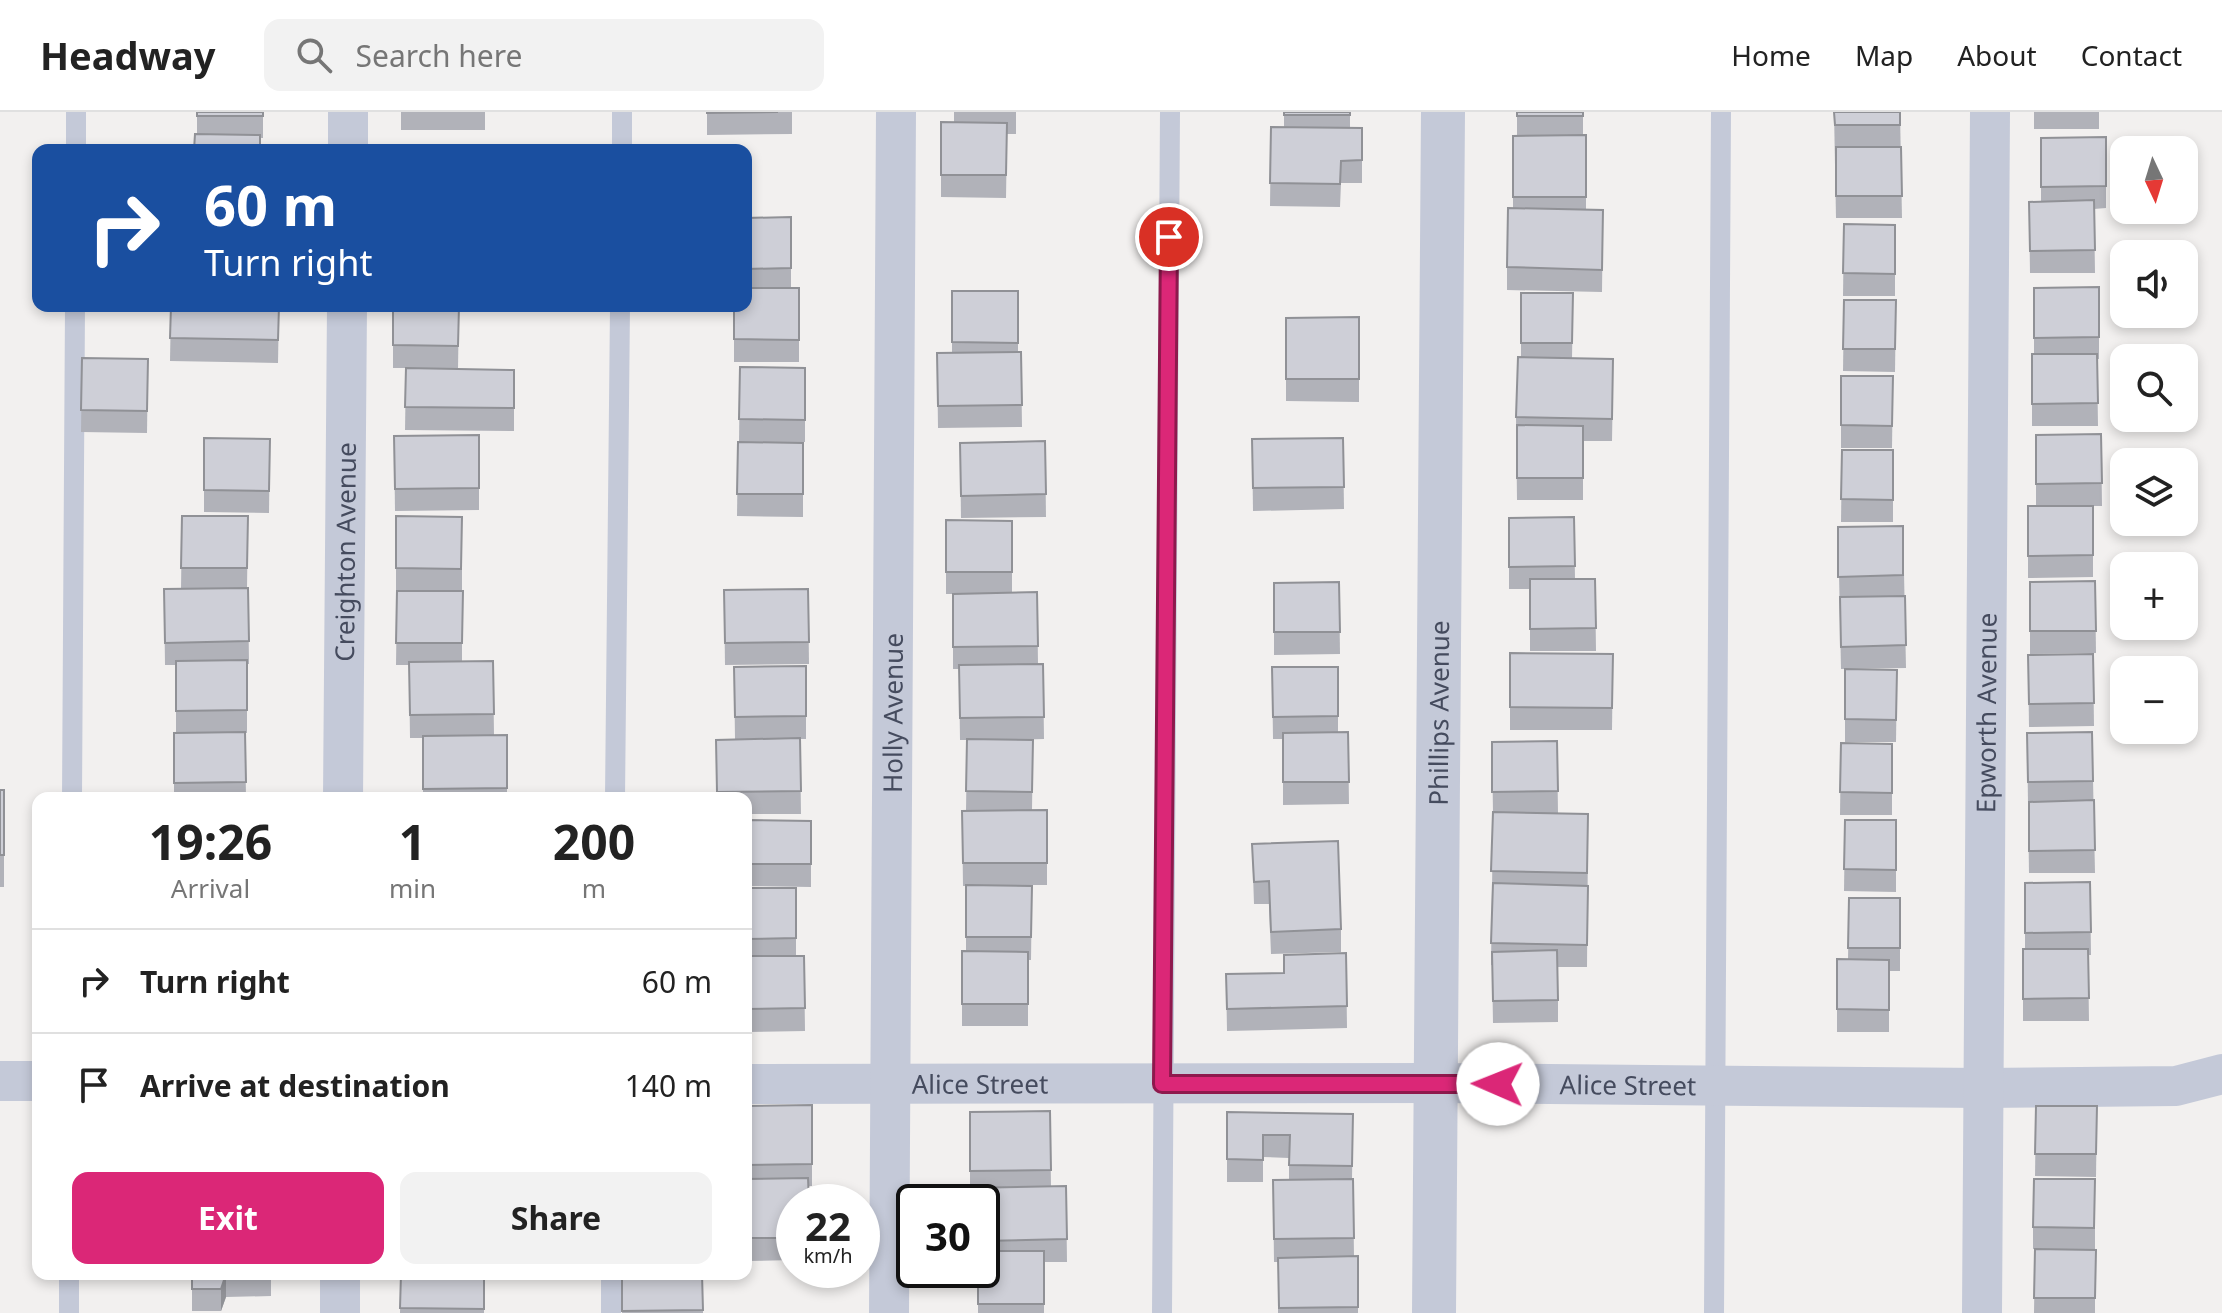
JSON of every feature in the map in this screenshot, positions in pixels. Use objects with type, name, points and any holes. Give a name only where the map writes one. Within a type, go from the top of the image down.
[{"type":"street","points":[[348,112],[348,144]]},
{"type":"street","name":"Holly Avenue","points":[[889,1313],[896,112]]},
{"type":"street","name":"Phillips Avenue","points":[[1434,1313],[1443,112]]},
{"type":"street","name":"Epworth Avenue","points":[[1982,1313],[1990,112]]},
{"type":"street","name":"Creighton Avenue","points":[[343,792],[347,312]]},
{"type":"street","name":"Alice Street","points":[[752,1084],[1436,1083],[1983,1088],[2176,1086],[2222,1074]]},
{"type":"street","points":[[0,1081],[32,1081]]},
{"type":"street","points":[[340,1280],[340,1313]]},
{"type":"lane","points":[[76,112],[76,144]]},
{"type":"lane","points":[[622,112],[622,144]]},
{"type":"lane","points":[[1162,1313],[1170,112]]},
{"type":"lane","points":[[1714,1313],[1721,112]]},
{"type":"lane","points":[[72,792],[75,312]]},
{"type":"lane","points":[[615,792],[620,312]]},
{"type":"lane","points":[[69,1280],[69,1313]]},
{"type":"lane","points":[[611,1280],[611,1313]]},
{"type":"building","points":[[197,112],[263,112],[263,116],[197,116]]},
{"type":"building","points":[[1284,112],[1350,112],[1350,115],[1284,115]]},
{"type":"building","points":[[1517,112],[1583,112],[1583,116],[1517,116]]},
{"type":"building","points":[[1834,112],[1900,112],[1900,125],[1835,125]]},
{"type":"building","points":[[941,122],[1007,123],[1006,175],[941,175]]},
{"type":"building","points":[[1271,127],[1362,128],[1362,160],[1341,161],[1340,184],[1270,183]]},
{"type":"building","points":[[195,134],[260,135],[260,144],[194,144]]},
{"type":"building","points":[[1586,135],[1586,197],[1513,197],[1513,136]]},
{"type":"building","points":[[2106,137],[2106,186],[2041,187],[2041,138]]},
{"type":"building","points":[[1836,147],[1901,147],[1902,196],[1836,196]]},
{"type":"building","points":[[2094,200],[2095,250],[2030,251],[2029,202]]},
{"type":"building","points":[[1508,208],[1603,210],[1602,270],[1507,267]]},
{"type":"building","points":[[791,217],[791,268],[752,269],[752,218]]},
{"type":"building","points":[[1844,224],[1895,225],[1895,274],[1843,273]]},
{"type":"building","points":[[2099,287],[2099,337],[2034,338],[2034,288]]},
{"type":"building","points":[[752,288],[799,288],[799,340],[734,339],[734,312],[752,312]]},
{"type":"building","points":[[952,291],[1018,291],[1018,343],[952,342]]},
{"type":"building","points":[[1521,293],[1573,293],[1572,343],[1521,343]]},
{"type":"building","points":[[1844,300],[1896,300],[1895,349],[1843,349]]},
{"type":"building","points":[[171,312],[279,312],[278,340],[170,338]]},
{"type":"building","points":[[393,312],[459,312],[458,346],[393,345]]},
{"type":"building","points":[[1359,317],[1359,379],[1286,379],[1286,318]]},
{"type":"building","points":[[1021,352],[1022,405],[938,406],[937,353]]},
{"type":"building","points":[[2032,354],[2097,354],[2098,403],[2032,404]]},
{"type":"building","points":[[1518,357],[1613,359],[1612,419],[1516,417]]},
{"type":"building","points":[[82,358],[148,359],[147,411],[81,410]]},
{"type":"building","points":[[740,367],[805,368],[805,420],[739,419]]},
{"type":"building","points":[[406,368],[514,370],[514,408],[405,407]]},
{"type":"building","points":[[1841,376],[1893,376],[1892,426],[1841,425]]},
{"type":"building","points":[[1517,425],[1583,426],[1583,478],[1517,478]]},
{"type":"building","points":[[2101,434],[2102,483],[2036,484],[2036,435]]},
{"type":"building","points":[[479,435],[479,488],[395,489],[394,436]]},
{"type":"building","points":[[204,438],[270,439],[269,491],[204,490]]},
{"type":"building","points":[[1343,438],[1344,487],[1253,488],[1252,439]]},
{"type":"building","points":[[1045,441],[1046,494],[961,496],[960,443]]},
{"type":"building","points":[[738,442],[803,443],[803,494],[737,494]]},
{"type":"building","points":[[1842,450],[1893,450],[1893,500],[1841,499]]},
{"type":"building","points":[[2028,506],[2093,506],[2093,555],[2028,556]]},
{"type":"building","points":[[182,516],[248,516],[247,568],[181,568]]},
{"type":"building","points":[[396,516],[462,517],[461,569],[396,568]]},
{"type":"building","points":[[1574,517],[1575,566],[1509,567],[1509,518]]},
{"type":"building","points":[[946,520],[1012,521],[1012,572],[946,572]]},
{"type":"building","points":[[1903,526],[1903,575],[1838,577],[1838,527]]},
{"type":"building","points":[[1530,579],[1595,579],[1596,628],[1530,629]]},
{"type":"building","points":[[2095,581],[2096,631],[2030,631],[2030,582]]},
{"type":"building","points":[[1339,582],[1340,632],[1274,632],[1274,583]]},
{"type":"building","points":[[248,588],[249,641],[165,643],[164,589]]},
{"type":"building","points":[[808,589],[809,642],[725,643],[724,590]]},
{"type":"building","points":[[397,591],[463,591],[462,643],[396,643]]},
{"type":"building","points":[[1037,592],[1038,646],[953,647],[953,594]]},
{"type":"building","points":[[1905,596],[1906,645],[1841,647],[1840,597]]},
{"type":"building","points":[[1510,653],[1613,654],[1612,708],[1510,707]]},
{"type":"building","points":[[2093,654],[2094,703],[2029,704],[2028,655]]},
{"type":"building","points":[[247,660],[247,710],[176,711],[176,661]]},
{"type":"building","points":[[493,661],[494,714],[410,715],[409,662]]},
{"type":"building","points":[[1043,664],[1044,717],[960,718],[959,665]]},
{"type":"building","points":[[806,666],[806,716],[735,717],[734,667]]},
{"type":"building","points":[[1272,667],[1338,667],[1338,716],[1273,717]]},
{"type":"building","points":[[1845,669],[1897,670],[1896,720],[1845,719]]},
{"type":"building","points":[[245,732],[246,782],[174,783],[174,733]]},
{"type":"building","points":[[1348,732],[1349,782],[1283,782],[1283,733]]},
{"type":"building","points":[[2092,732],[2093,781],[2028,782],[2027,733]]},
{"type":"building","points":[[507,735],[507,788],[423,789],[423,736]]},
{"type":"building","points":[[800,738],[801,791],[717,792],[716,740]]},
{"type":"building","points":[[967,739],[1033,740],[1032,792],[966,791]]},
{"type":"building","points":[[1557,741],[1558,791],[1492,792],[1492,742]]},
{"type":"building","points":[[1841,743],[1892,744],[1892,793],[1840,792]]},
{"type":"building","points":[[0,790],[4,790],[4,855],[0,855]]},
{"type":"building","points":[[2094,800],[2095,850],[2029,851],[2029,802]]},
{"type":"building","points":[[1047,810],[1047,863],[963,863],[962,811]]},
{"type":"building","points":[[1493,812],[1588,814],[1587,873],[1491,871]]},
{"type":"building","points":[[752,820],[811,821],[811,864],[752,864]]},
{"type":"building","points":[[1845,820],[1896,820],[1896,870],[1844,869]]},
{"type":"building","points":[[1338,841],[1341,929],[1271,932],[1269,881],[1254,882],[1252,844]]},
{"type":"building","points":[[2090,882],[2091,932],[2025,933],[2025,883]]},
{"type":"building","points":[[1493,883],[1588,886],[1587,945],[1491,943]]},
{"type":"building","points":[[966,885],[1032,886],[1031,937],[966,937]]},
{"type":"building","points":[[752,888],[796,888],[796,938],[752,939]]},
{"type":"building","points":[[1849,898],[1900,898],[1900,948],[1848,948]]},
{"type":"building","points":[[2023,949],[2088,949],[2089,998],[2023,999]]},
{"type":"building","points":[[1557,950],[1558,1000],[1493,1001],[1492,952]]},
{"type":"building","points":[[962,951],[1028,952],[1028,1004],[962,1004]]},
{"type":"building","points":[[1346,953],[1347,1006],[1227,1009],[1226,974],[1284,973],[1284,955]]},
{"type":"building","points":[[752,956],[804,956],[805,1008],[752,1009]]},
{"type":"building","points":[[1837,959],[1889,960],[1889,1010],[1837,1009]]},
{"type":"building","points":[[812,1105],[812,1164],[752,1165],[752,1106]]},
{"type":"building","points":[[2036,1106],[2097,1106],[2096,1154],[2035,1154]]},
{"type":"building","points":[[1050,1111],[1051,1170],[970,1171],[970,1112]]},
{"type":"building","points":[[1227,1112],[1353,1114],[1352,1166],[1289,1165],[1290,1135],[1263,1135],[1263,1160],[1227,1159]]},
{"type":"building","points":[[808,1178],[808,1184],[776,1184],[776,1238],[752,1238],[752,1179]]},
{"type":"building","points":[[1353,1179],[1354,1238],[1274,1239],[1273,1180]]},
{"type":"building","points":[[2034,1179],[2095,1179],[2094,1228],[2033,1227]]},
{"type":"building","points":[[1066,1186],[1067,1239],[1000,1241],[1000,1187]]},
{"type":"building","points":[[2035,1249],[2096,1250],[2095,1298],[2034,1298]]},
{"type":"building","points":[[1000,1251],[1044,1251],[1044,1304],[978,1304],[978,1288],[1000,1288]]},
{"type":"building","points":[[1358,1256],[1358,1307],[1279,1308],[1278,1258]]},
{"type":"building","points":[[192,1280],[224,1280],[221,1289],[192,1289]]},
{"type":"building","points":[[401,1280],[484,1280],[484,1309],[400,1308]]},
{"type":"building","points":[[622,1280],[702,1280],[703,1310],[622,1311]]},
{"type":"route","points":[[1169,237],[1162,1084],[1498,1084]]}]
